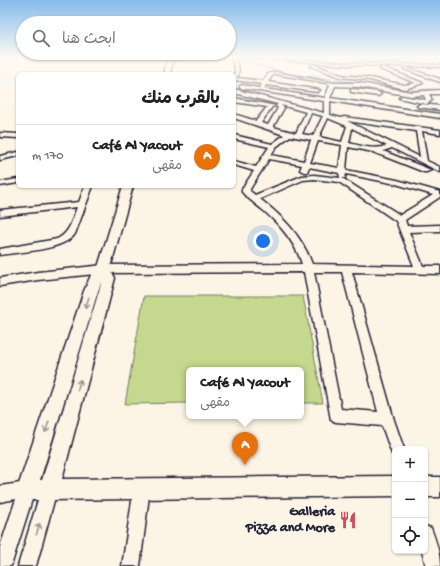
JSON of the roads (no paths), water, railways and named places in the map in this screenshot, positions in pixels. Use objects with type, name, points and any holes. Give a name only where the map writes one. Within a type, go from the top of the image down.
[{"type":"street","points":[[261,89],[265,83]]},
{"type":"street","points":[[268,83],[317,90]]},
{"type":"street","points":[[389,83],[405,87],[418,83]]},
{"type":"street","points":[[421,83],[435,89],[440,88]]},
{"type":"street","points":[[302,178],[315,139],[327,114],[327,99],[333,84],[355,84],[411,94],[426,92],[440,93]]},
{"type":"street","points":[[347,111],[355,84]]},
{"type":"street","points":[[236,85],[327,99],[347,111],[390,116],[413,122],[440,132]]},
{"type":"street","points":[[353,91],[404,104],[440,108]]},
{"type":"street","points":[[236,92],[281,105],[327,114],[440,170]]},
{"type":"street","points":[[404,104],[427,102],[429,100],[426,92]]},
{"type":"street","points":[[336,118],[347,111],[390,116],[404,104],[411,94]]},
{"type":"street","points":[[236,100],[270,106],[281,105]]},
{"type":"street","points":[[404,104],[413,122],[424,162]]},
{"type":"street","points":[[270,128],[281,108],[281,105]]},
{"type":"street","points":[[258,123],[270,106]]},
{"type":"street","points":[[298,136],[310,110]]},
{"type":"street","points":[[413,122],[440,116]]},
{"type":"street","points":[[236,117],[289,134],[374,150],[427,170]]},
{"type":"street","points":[[341,180],[344,171],[345,144],[350,125]]},
{"type":"street","points":[[289,134],[273,146],[257,170],[246,189],[246,192],[276,216],[298,242],[304,252],[336,416],[387,420]]},
{"type":"street","points":[[0,135],[16,136]]},
{"type":"street","points":[[236,138],[273,146]]},
{"type":"street","points":[[374,150],[393,146]]},
{"type":"street","points":[[0,158],[16,154]]},
{"type":"street","points":[[266,156],[397,182],[439,194]]},
{"type":"street","points":[[236,164],[257,170]]},
{"type":"street","points":[[255,198],[302,178],[341,180],[400,219],[420,270]]},
{"type":"street","points":[[0,184],[16,181]]},
{"type":"street","points":[[0,252],[64,240],[71,234],[89,188]]},
{"type":"street","points":[[2,566],[91,291],[96,279],[104,269],[127,188]]},
{"type":"street","points":[[400,219],[439,194]]},
{"type":"street","points":[[0,214],[82,204]]},
{"type":"street","points":[[404,229],[440,228]]},
{"type":"street","points":[[0,282],[38,276],[104,269],[308,268],[346,270],[440,270]]},
{"type":"street","points":[[27,566],[109,278],[104,269]]},
{"type":"street","points":[[346,270],[387,420],[396,446]]},
{"type":"street","points":[[0,494],[26,490],[392,486]]},
{"type":"street","points":[[428,487],[440,487]]},
{"type":"street","points":[[130,566],[142,488]]},
{"type":"street","points":[[428,544],[435,566]]},
{"type":"waterway","points":[[401,91],[431,89],[440,90]]},
{"type":"place","name":"Café Al Yacout","points":[[245,465]]},
{"type":"place","name":"Galleria Pizza and More","points":[[348,520]]}]
